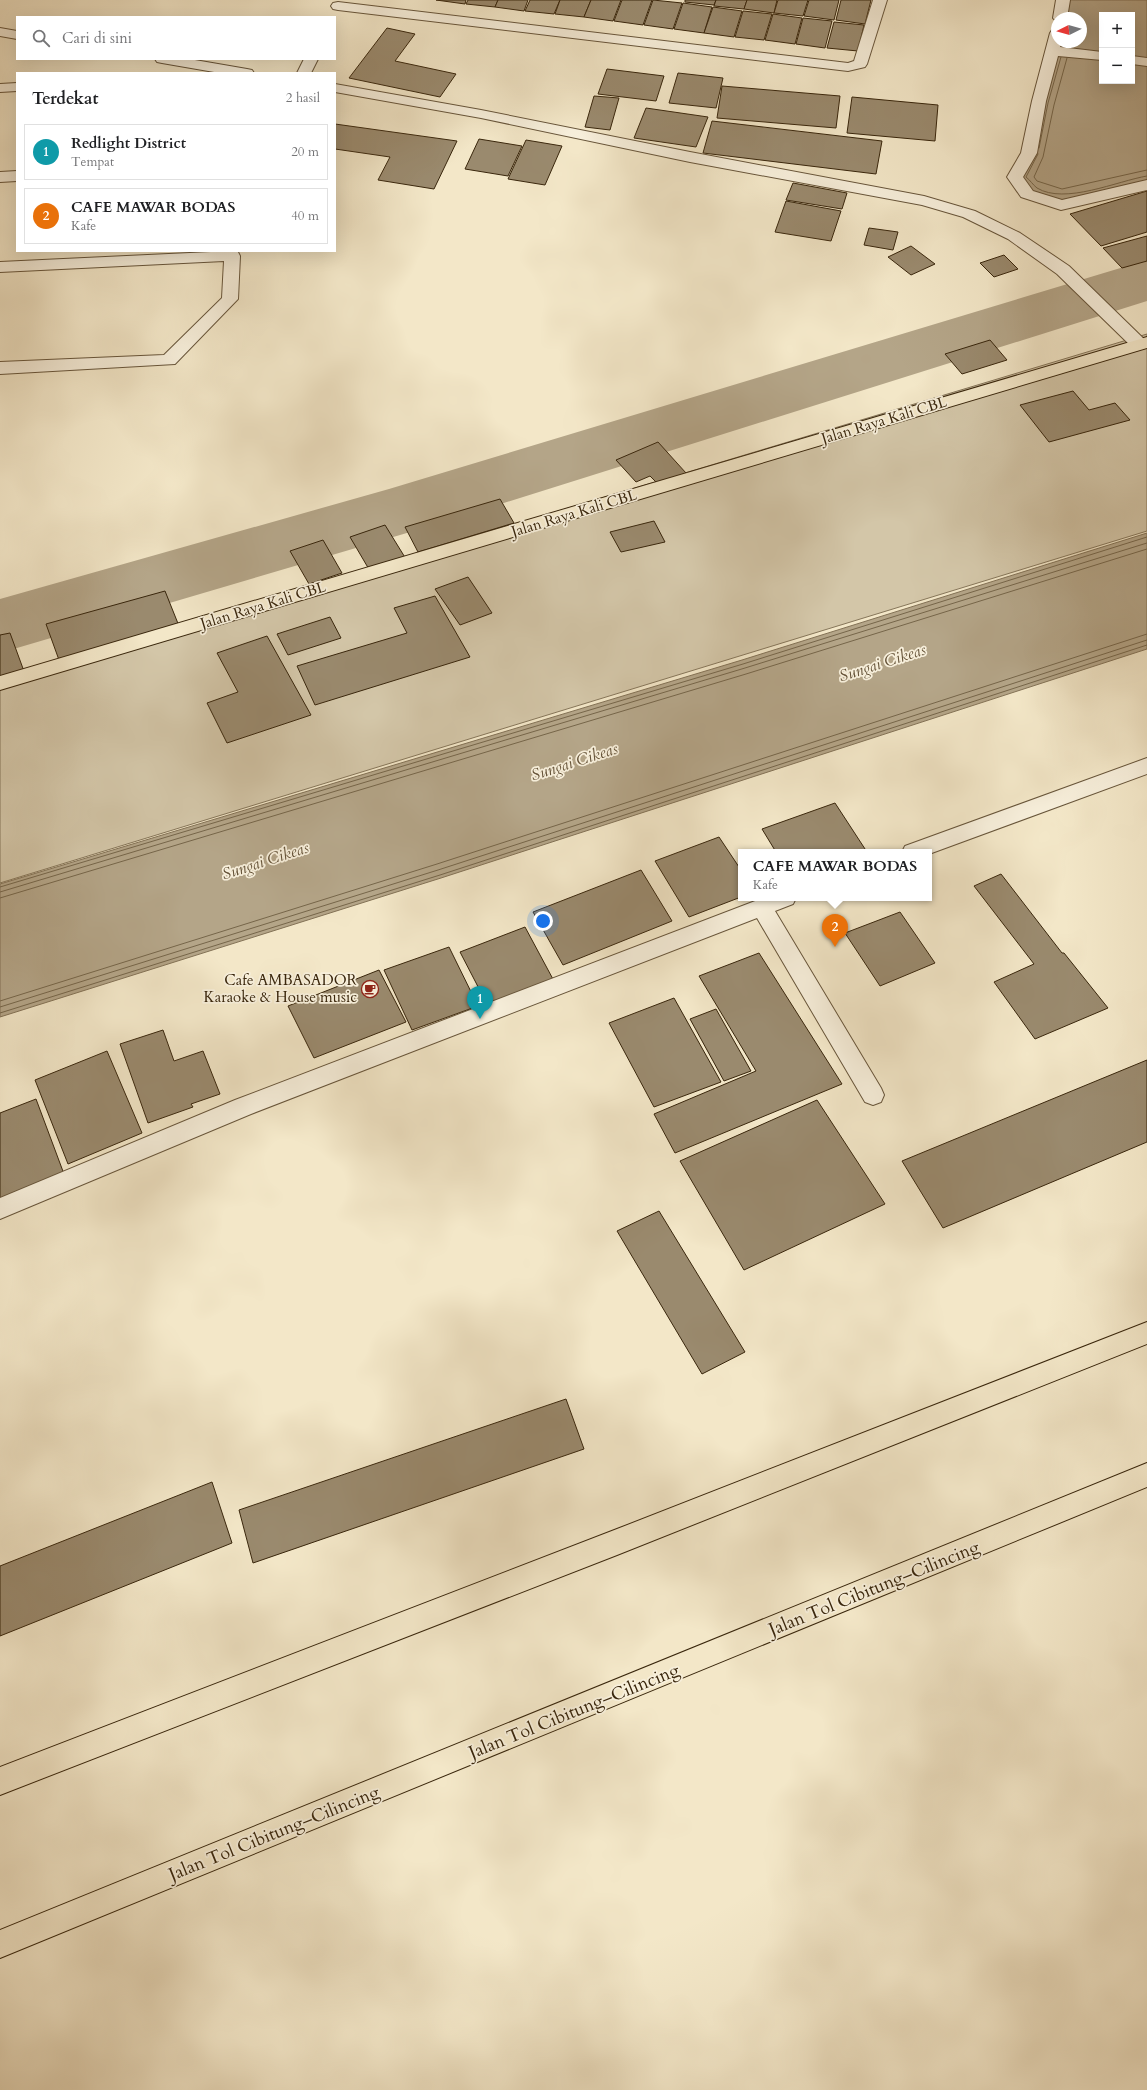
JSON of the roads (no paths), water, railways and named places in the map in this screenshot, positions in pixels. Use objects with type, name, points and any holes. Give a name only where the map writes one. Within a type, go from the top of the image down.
[{"type":"main road","name":"Jalan Raya Kali CBL","points":[[0,683],[1143,343]]},
{"type":"main road","points":[[0,1781],[617,1542],[1147,1334]]},
{"type":"main road","name":"Jalan Tol Cibitung–Cilincing","points":[[0,1944],[664,1674],[1147,1475]]},
{"type":"street","points":[[337,8],[848,67],[860,64],[880,0]]},
{"type":"street","points":[[1061,12],[1063,0]]},
{"type":"street","points":[[0,32],[16,35]]},
{"type":"street","points":[[1054,48],[1039,101],[1029,153],[1015,177],[1027,194],[1061,205],[1147,185]]},
{"type":"street","points":[[1054,51],[1099,56]]},
{"type":"street","points":[[168,60],[241,72]]},
{"type":"street","points":[[304,72],[310,60]]},
{"type":"street","points":[[1135,60],[1147,62]]},
{"type":"street","points":[[0,88],[16,87]]},
{"type":"street","points":[[336,88],[481,114],[690,157],[924,201],[969,214],[1008,233],[1063,270],[1100,306],[1143,343]]},
{"type":"street","points":[[0,177],[16,176]]},
{"type":"street","points":[[0,267],[232,256],[230,298],[169,360],[0,368]]},
{"type":"street","points":[[920,849],[1147,766]]},
{"type":"street","points":[[0,1209],[243,1107],[778,901]]},
{"type":"street","points":[[762,907],[873,1095]]},
{"type":"water","points":[[1063,0],[1147,0],[1147,185],[1061,205],[1027,194],[1015,177],[1055,48],[1087,48],[1087,12],[1061,12]]},
{"type":"water","name":"Sungai Cikeas","points":[[1147,533],[1147,649],[441,878],[0,1017],[0,884],[742,660]]},
{"type":"waterway","points":[[0,626],[409,508],[1147,280]]},
{"type":"place","name":"CAFE MAWAR BODAS","points":[[835,947]]},
{"type":"place","name":"Cafe AMBASADOR Karaoke & House music","points":[[370,989]]},
{"type":"place","name":"Redlight District","points":[[480,1019]]}]
